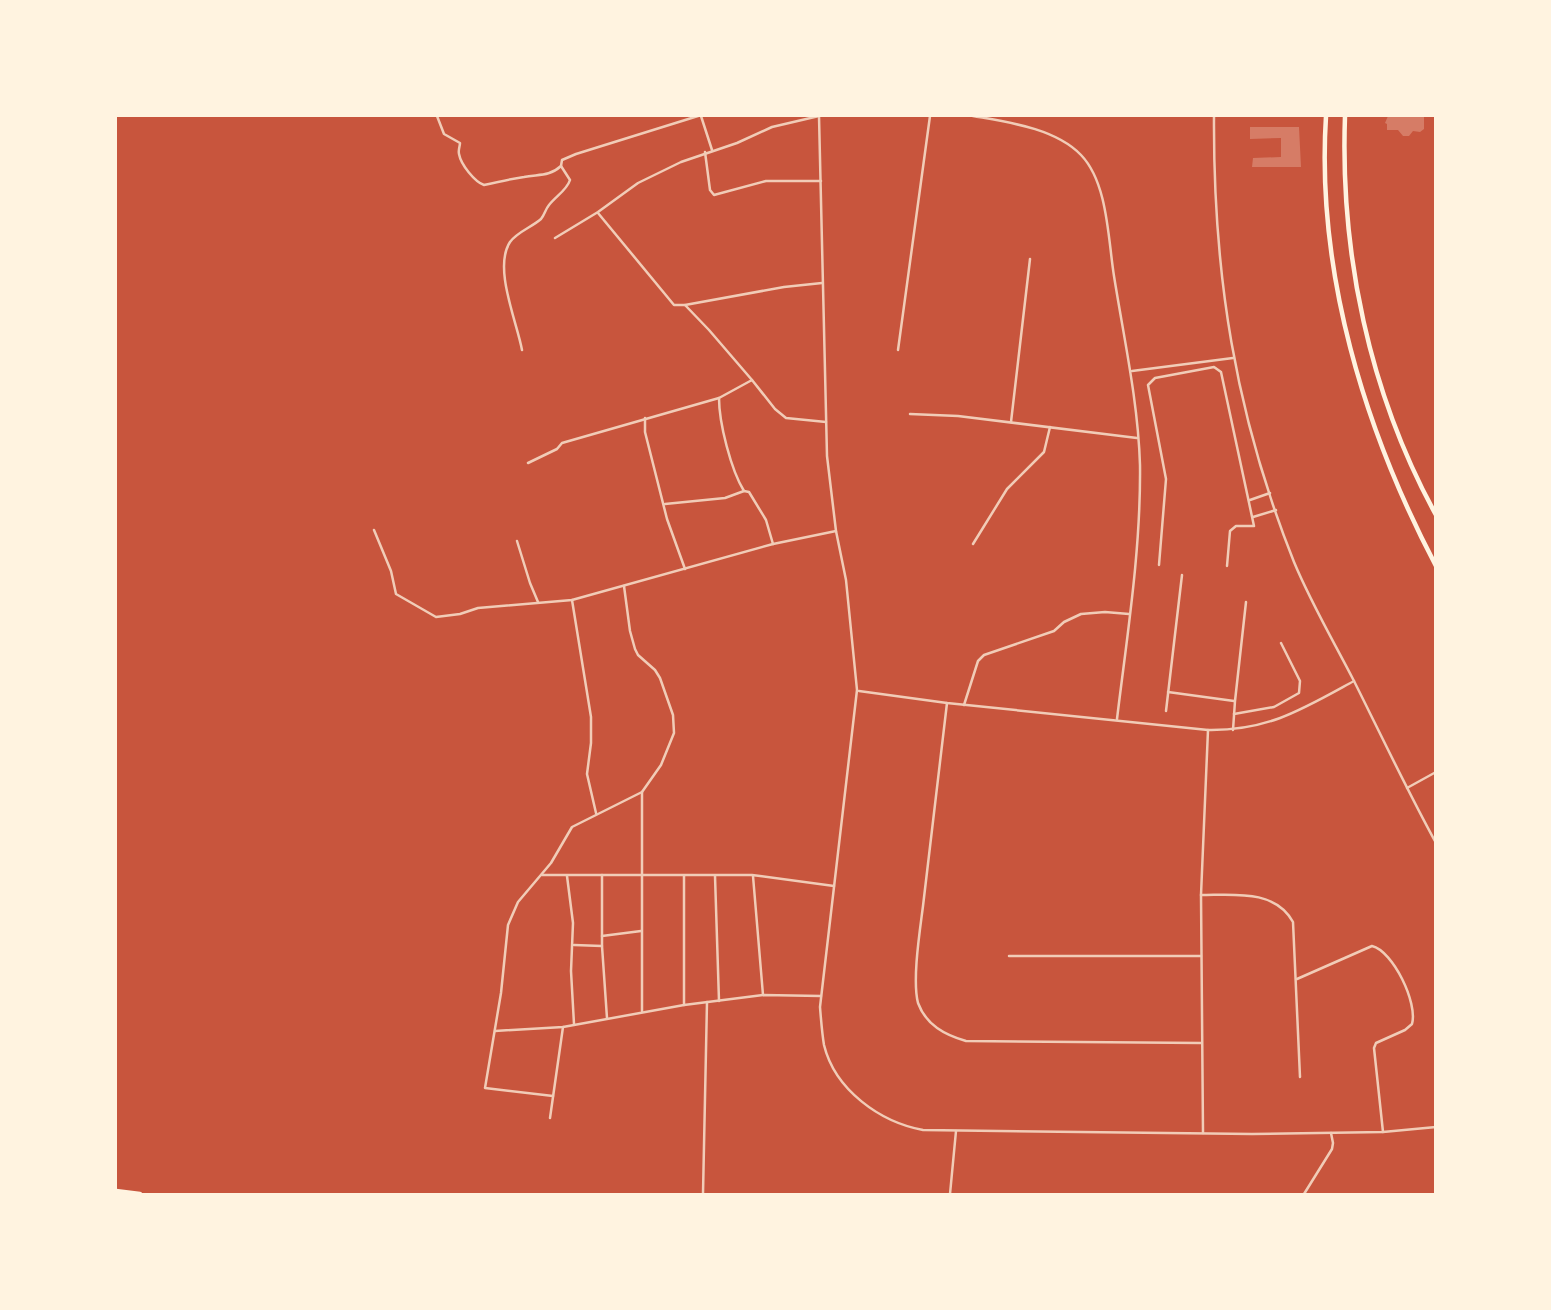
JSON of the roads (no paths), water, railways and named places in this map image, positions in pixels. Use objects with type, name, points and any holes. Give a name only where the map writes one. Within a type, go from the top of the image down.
[{"type":"main road","points":[[1326,116],[1328,221],[1341,306],[1370,416],[1390,468],[1436,566]]},
{"type":"main road","points":[[1345,116],[1347,228],[1355,280],[1392,419],[1407,458],[1436,515]]},
{"type":"main road","points":[[116,1191],[140,1195]]},
{"type":"street","points":[[437,116],[444,134],[458,140],[460,156],[466,168],[482,185],[541,176],[561,166]]},
{"type":"street","points":[[522,349],[508,296],[505,268],[507,248],[514,238],[542,217],[549,205],[569,185],[570,180],[561,166],[562,160],[699,116],[712,150]]},
{"type":"street","points":[[555,238],[638,183],[705,152],[737,143],[788,122],[819,116],[830,491],[846,580],[858,690],[820,1007],[824,1046],[832,1065],[850,1090],[877,1113],[906,1127],[956,1131],[980,1129],[1331,1133],[1383,1132],[1436,1126]]},
{"type":"street","points":[[898,350],[930,116]]},
{"type":"street","points":[[972,116],[1026,127],[1064,141],[1087,162],[1106,214],[1114,277],[1132,371],[1140,464],[1138,515],[1117,719]]},
{"type":"street","points":[[1214,116],[1214,178],[1219,261],[1233,358],[1242,401],[1270,493],[1295,563],[1436,843]]},
{"type":"street","points":[[705,152],[713,195],[766,181],[821,181]]},
{"type":"street","points":[[598,212],[673,303],[685,305],[822,283]]},
{"type":"street","points":[[1011,422],[1030,259]]},
{"type":"street","points":[[685,305],[775,409],[789,420],[826,422]]},
{"type":"street","points":[[1132,371],[1233,358]]},
{"type":"street","points":[[1159,565],[1166,479],[1148,385],[1155,377],[1214,367],[1218,368],[1254,526],[1236,526],[1230,531],[1227,565]]},
{"type":"street","points":[[528,463],[557,449],[562,443],[719,398],[752,380]]},
{"type":"street","points":[[719,398],[721,419],[732,463],[744,491]]},
{"type":"street","points":[[910,414],[958,416],[1137,438]]},
{"type":"street","points":[[645,418],[645,432],[663,504],[685,569]]},
{"type":"street","points":[[973,544],[1007,489],[1044,452],[1050,427]]},
{"type":"street","points":[[663,504],[725,498],[744,491],[749,492],[762,512],[773,544]]},
{"type":"street","points":[[1249,500],[1270,493]]},
{"type":"street","points":[[1252,517],[1276,510]]},
{"type":"street","points":[[374,530],[391,571],[396,594],[433,617],[460,614],[478,608],[572,600],[773,544],[836,531]]},
{"type":"street","points":[[517,541],[538,601]]},
{"type":"street","points":[[1427,550],[1436,546]]},
{"type":"street","points":[[1166,711],[1182,575]]},
{"type":"street","points":[[553,1096],[485,1088],[508,925],[518,902],[542,875],[572,827],[642,792],[661,765],[674,733],[673,715],[655,670],[635,649],[624,586]]},
{"type":"street","points":[[572,600],[591,717],[587,774],[596,813]]},
{"type":"street","points":[[1233,730],[1246,602]]},
{"type":"street","points":[[964,705],[978,661],[984,655],[1054,631],[1064,622],[1081,614],[1129,614]]},
{"type":"street","points":[[1234,714],[1274,706],[1299,693],[1300,681],[1281,643]]},
{"type":"street","points":[[858,690],[964,705],[1208,730],[1233,730],[1295,713],[1354,681]]},
{"type":"street","points":[[1168,692],[1234,701]]},
{"type":"street","points":[[947,703],[918,947],[917,996],[924,1015],[948,1036],[966,1041],[1201,1043]]},
{"type":"street","points":[[1203,1133],[1201,895],[1208,730]]},
{"type":"street","points":[[1407,788],[1436,772]]},
{"type":"street","points":[[642,792],[642,1011]]},
{"type":"street","points":[[1429,831],[1436,828]]},
{"type":"street","points":[[542,875],[752,875],[834,886]]},
{"type":"street","points":[[602,875],[602,946],[607,1018]]},
{"type":"street","points":[[752,875],[763,995]]},
{"type":"street","points":[[567,876],[573,923],[571,971],[574,1024]]},
{"type":"street","points":[[684,876],[684,1004]]},
{"type":"street","points":[[715,876],[719,1001]]},
{"type":"street","points":[[1201,895],[1248,895],[1265,899],[1285,910],[1293,922],[1300,1077]]},
{"type":"street","points":[[602,936],[642,931]]},
{"type":"street","points":[[572,945],[602,946]]},
{"type":"street","points":[[1297,979],[1372,946],[1386,954],[1403,980],[1413,1008],[1412,1024],[1376,1043],[1374,1048],[1383,1132]]},
{"type":"street","points":[[1009,956],[1201,956]]},
{"type":"street","points":[[495,1031],[563,1027],[684,1004],[763,995],[821,996]]},
{"type":"street","points":[[703,1195],[708,1002]]},
{"type":"street","points":[[550,1118],[563,1027]]},
{"type":"street","points":[[950,1195],[956,1131]]},
{"type":"street","points":[[1304,1195],[1332,1149],[1331,1133]]}]
